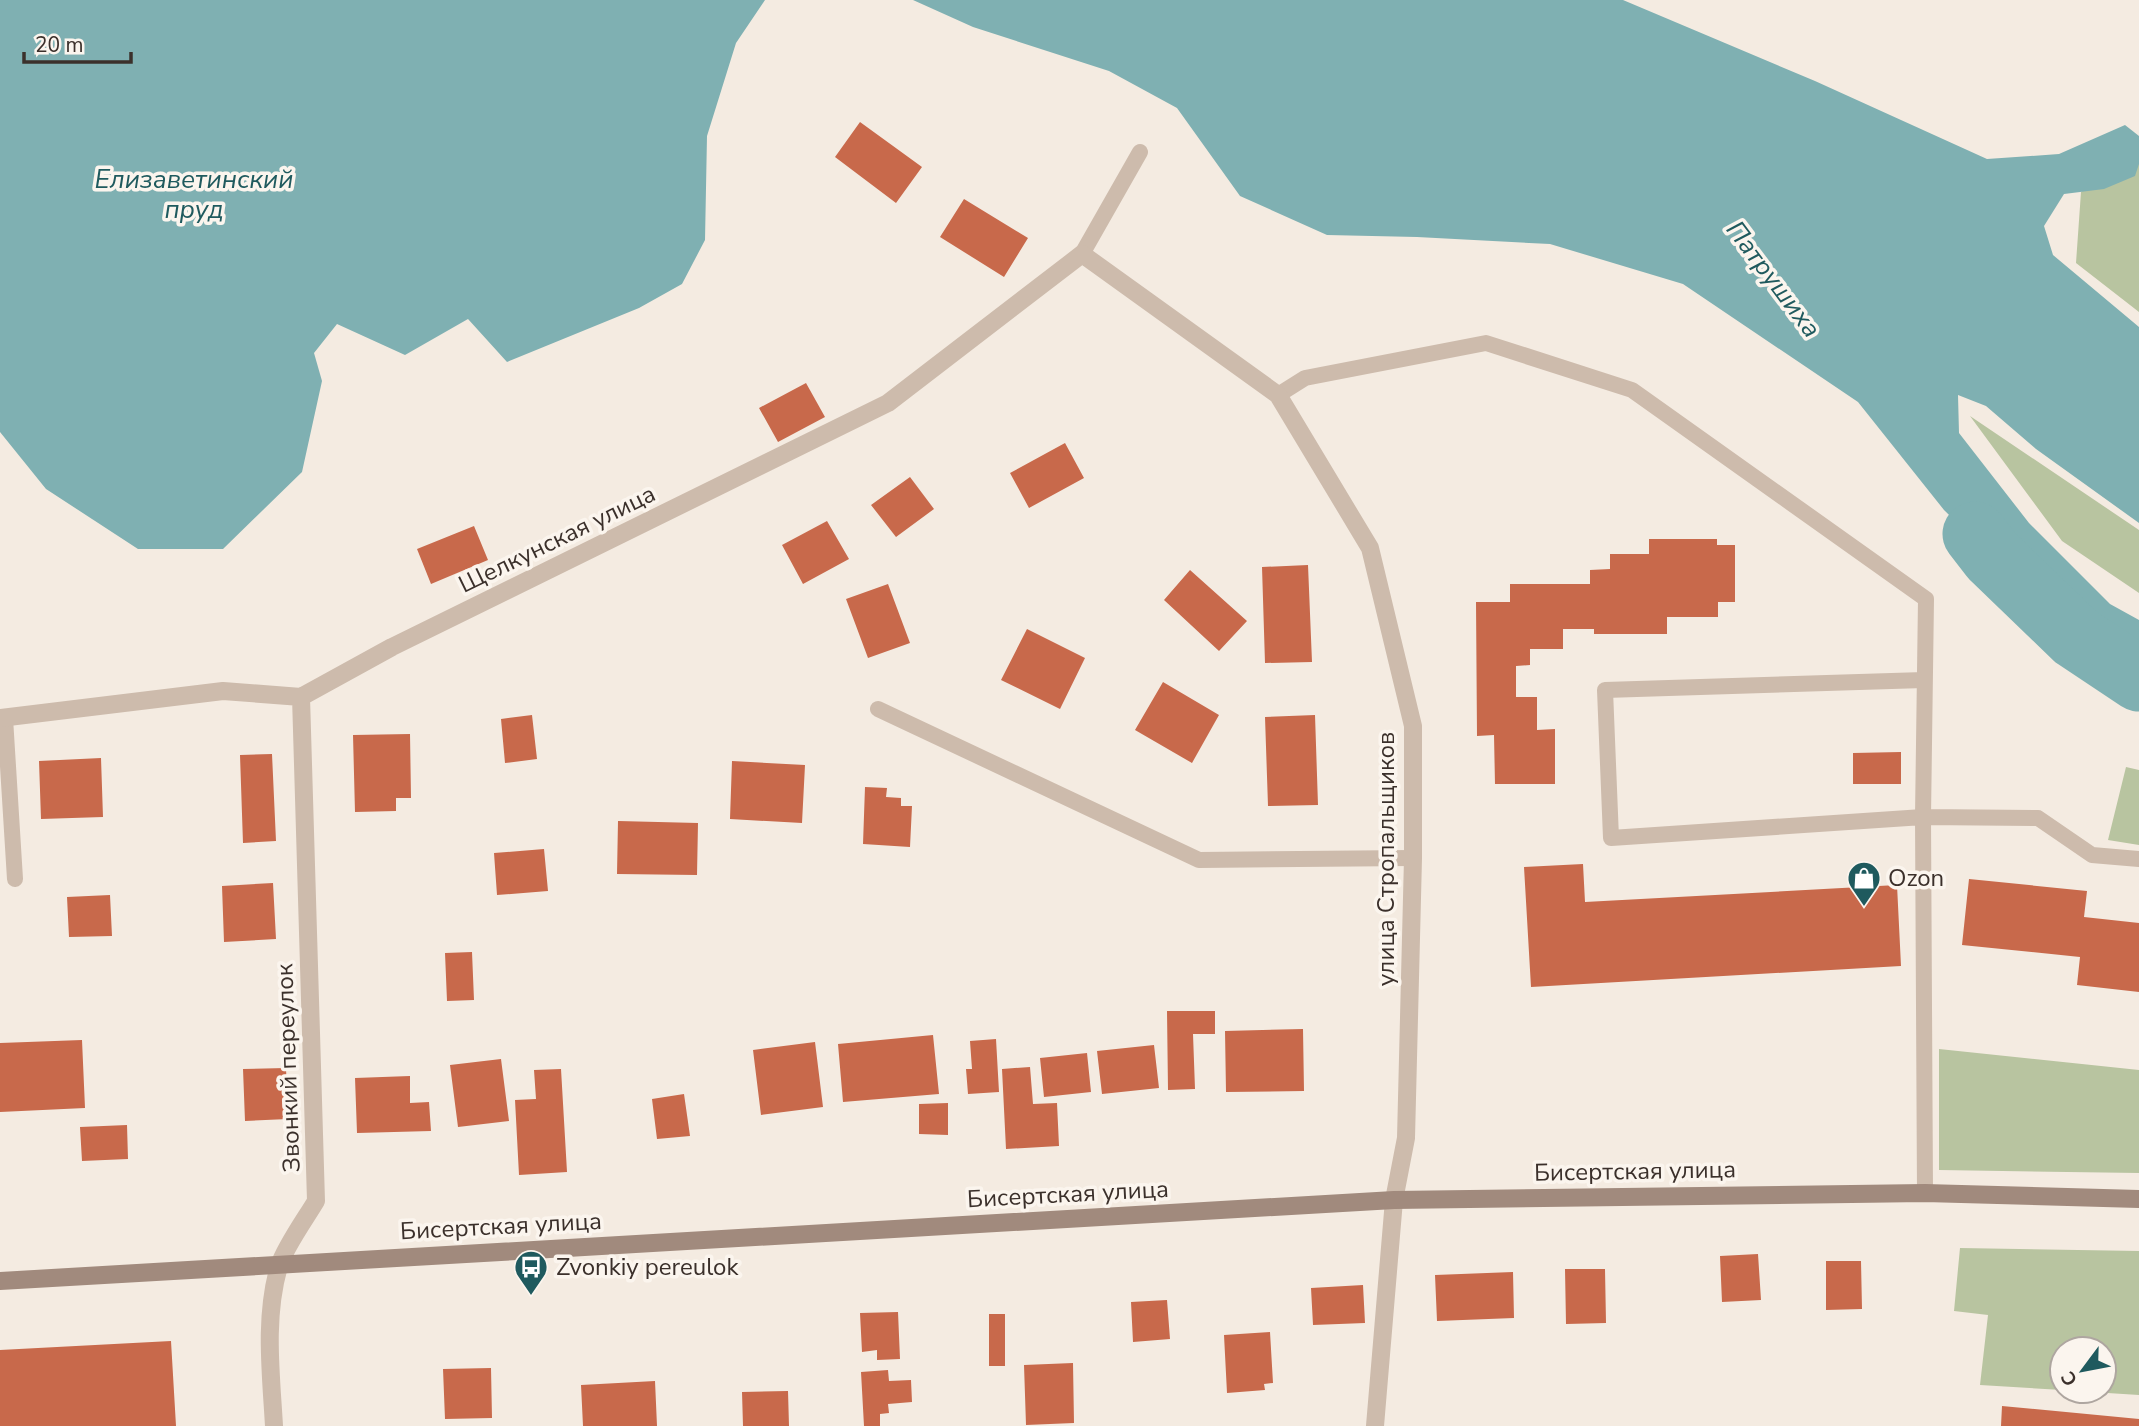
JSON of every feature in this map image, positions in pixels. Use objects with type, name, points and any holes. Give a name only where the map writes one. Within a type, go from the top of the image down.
[{"type":"main road","name":"Бисертская улица","points":[[0,1281],[1394,1200],[1925,1193],[2139,1199]]},
{"type":"street","name":"улица Стропальщиков","points":[[1082,254],[1278,395],[1370,548],[1413,726],[1413,858],[1406,1138],[1394,1200],[1375,1426]]},
{"type":"street","name":"Щелкунская улица","points":[[300,697],[392,647],[888,403],[1082,254]]},
{"type":"street","points":[[2,718],[223,691],[300,697]]},
{"type":"street","name":"Звонкий переулок","points":[[274,1426],[270,1313],[280,1264],[316,1201],[300,697]]},
{"type":"lane","points":[[1082,254],[1140,152]]},
{"type":"lane","points":[[1278,395],[1306,378],[1486,344],[1632,390],[1926,599],[1923,817],[1925,1193]]},
{"type":"lane","points":[[1924,680],[1605,690],[1611,838],[1923,817],[2038,818],[2092,855],[2139,859]]},
{"type":"lane","points":[[878,709],[1199,860],[1413,858]]},
{"type":"lane","points":[[2,718],[15,879]]},
{"type":"green space","points":[[2139,151],[2139,312],[2076,263],[2081,192]]},
{"type":"green space","points":[[1970,416],[2139,530],[2139,593],[2062,541]]},
{"type":"green space","points":[[2126,767],[2139,770],[2139,845],[2108,840]]},
{"type":"green space","points":[[1939,1049],[2139,1070],[2139,1173],[1939,1170]]},
{"type":"green space","points":[[1960,1248],[2139,1251],[2139,1395],[2118,1394],[2118,1335],[2048,1335],[2048,1389],[1980,1385],[1988,1315],[1954,1311]]},
{"type":"water","name":"Елизаветинский пруд","points":[[0,0],[765,0],[736,43],[707,136],[705,240],[682,284],[639,308],[507,362],[468,319],[405,355],[337,324],[314,353],[322,381],[302,472],[223,549],[138,549],[46,489],[0,432]]},
{"type":"water","points":[[913,0],[1623,0],[1815,81],[1987,159],[2059,154],[2125,125],[2139,136],[2139,164],[2135,176],[2104,189],[2064,194],[2044,226],[2053,255],[2139,327],[2139,523],[2036,449],[1986,406],[1958,395],[1959,433],[2029,523],[2110,604],[2139,620],[2139,678],[2094,651],[2007,572],[1944,510],[1858,402],[1683,284],[1550,244],[1327,235],[1240,196],[1177,108],[1109,71],[973,27]]},
{"type":"building","points":[[860,122],[922,167],[896,203],[835,157]]},
{"type":"building","points":[[964,199],[1028,238],[1004,277],[940,237]]},
{"type":"building","points":[[806,383],[825,417],[778,442],[759,408]]},
{"type":"building","points":[[1065,443],[1084,478],[1029,508],[1010,473]]},
{"type":"building","points":[[910,477],[934,509],[896,537],[871,505]]},
{"type":"building","points":[[827,521],[849,559],[803,584],[782,545]]},
{"type":"building","points":[[474,526],[488,560],[431,584],[417,549]]},
{"type":"building","points":[[1649,539],[1717,539],[1717,545],[1735,545],[1735,602],[1718,602],[1718,617],[1667,617],[1667,634],[1594,634],[1594,629],[1563,629],[1563,649],[1530,649],[1530,665],[1516,666],[1516,697],[1537,697],[1537,730],[1555,729],[1555,784],[1495,784],[1494,735],[1477,736],[1476,602],[1510,602],[1510,584],[1590,584],[1590,570],[1610,569],[1610,554],[1649,554]]},
{"type":"building","points":[[1308,565],[1312,662],[1265,663],[1262,567]]},
{"type":"building","points":[[1190,570],[1247,621],[1219,651],[1164,600]]},
{"type":"building","points":[[888,584],[910,643],[868,658],[846,599]]},
{"type":"building","points":[[1027,629],[1085,658],[1060,709],[1001,680]]},
{"type":"building","points":[[1163,682],[1219,715],[1192,763],[1135,730]]},
{"type":"building","points":[[532,715],[537,759],[505,763],[501,719]]},
{"type":"building","points":[[1315,715],[1318,805],[1268,806],[1265,717]]},
{"type":"building","points":[[410,734],[411,798],[396,798],[396,811],[355,812],[353,735]]},
{"type":"building","points":[[1901,752],[1901,784],[1853,784],[1853,753]]},
{"type":"building","points":[[272,754],[276,841],[243,843],[240,755]]},
{"type":"building","points":[[101,758],[103,817],[41,819],[39,761]]},
{"type":"building","points":[[732,761],[805,765],[802,823],[730,819]]},
{"type":"building","points":[[865,787],[887,788],[886,797],[901,798],[901,806],[912,806],[910,847],[863,844]]},
{"type":"building","points":[[618,821],[698,823],[697,875],[617,874]]},
{"type":"building","points":[[544,849],[548,891],[497,895],[494,853]]},
{"type":"building","points":[[1583,864],[1585,902],[1897,885],[1901,966],[1531,987],[1524,867]]},
{"type":"building","points":[[1969,879],[2087,891],[2084,917],[2139,923],[2139,992],[2077,985],[2080,957],[1962,945]]},
{"type":"building","points":[[273,883],[276,939],[224,942],[222,886]]},
{"type":"building","points":[[110,895],[112,936],[69,937],[67,897]]},
{"type":"building","points":[[472,952],[474,1000],[447,1001],[445,953]]},
{"type":"building","points":[[1167,1011],[1215,1011],[1215,1034],[1193,1034],[1195,1089],[1168,1090]]},
{"type":"building","points":[[1303,1029],[1304,1091],[1226,1092],[1225,1031]]},
{"type":"building","points":[[933,1035],[939,1094],[843,1102],[838,1044]]},
{"type":"building","points":[[996,1039],[999,1092],[968,1094],[966,1069],[972,1069],[970,1041]]},
{"type":"building","points":[[82,1040],[85,1108],[0,1112],[0,1043]]},
{"type":"building","points":[[815,1042],[823,1107],[761,1115],[753,1050]]},
{"type":"building","points":[[1154,1045],[1159,1088],[1102,1094],[1097,1051]]},
{"type":"building","points":[[1087,1053],[1091,1092],[1044,1097],[1040,1058]]},
{"type":"building","points":[[501,1059],[509,1121],[458,1127],[450,1065]]},
{"type":"building","points":[[1030,1067],[1033,1104],[1057,1103],[1059,1146],[1006,1149],[1002,1069]]},
{"type":"building","points":[[286,1068],[288,1119],[245,1121],[243,1069]]},
{"type":"building","points":[[561,1069],[567,1172],[519,1175],[515,1100],[536,1099],[534,1070]]},
{"type":"building","points":[[410,1076],[410,1103],[429,1102],[431,1131],[357,1133],[355,1078]]},
{"type":"building","points":[[684,1094],[690,1136],[657,1139],[652,1099]]},
{"type":"building","points":[[948,1103],[948,1135],[919,1134],[919,1104]]},
{"type":"building","points":[[127,1125],[128,1159],[82,1161],[80,1127]]},
{"type":"building","points":[[1758,1254],[1761,1300],[1722,1302],[1720,1256]]},
{"type":"building","points":[[1826,1261],[1861,1261],[1862,1309],[1826,1310]]},
{"type":"building","points":[[1565,1269],[1605,1269],[1606,1323],[1566,1324]]},
{"type":"building","points":[[1513,1272],[1514,1318],[1437,1321],[1435,1275]]},
{"type":"building","points":[[1363,1285],[1365,1323],[1313,1325],[1311,1288]]},
{"type":"building","points":[[1167,1300],[1170,1339],[1133,1342],[1131,1302]]},
{"type":"building","points":[[898,1312],[900,1359],[877,1360],[877,1350],[862,1352],[860,1313]]},
{"type":"building","points":[[989,1314],[1005,1314],[1005,1366],[989,1366]]},
{"type":"building","points":[[1270,1332],[1273,1383],[1264,1384],[1265,1390],[1227,1393],[1224,1335]]},
{"type":"building","points":[[171,1341],[176,1426],[0,1426],[0,1350]]},
{"type":"building","points":[[1073,1363],[1074,1423],[1026,1425],[1024,1365]]},
{"type":"building","points":[[491,1368],[492,1418],[445,1419],[443,1369]]},
{"type":"building","points":[[888,1370],[889,1381],[911,1380],[912,1402],[888,1404],[889,1413],[880,1414],[880,1426],[864,1426],[861,1372]]},
{"type":"building","points":[[655,1381],[657,1426],[583,1426],[581,1385]]},
{"type":"building","points":[[788,1391],[789,1426],[743,1426],[742,1392]]},
{"type":"building","points":[[2002,1406],[2139,1419],[2139,1426],[2001,1426]]},
{"type":"waterway","name":"Патрушиха","points":[[1975,534],[1992,556],[2076,637],[2139,679]]},
{"type":"place","name":"Ozon","points":[[1864,908]]},
{"type":"place","name":"Zvonkiy pereulok","points":[[531,1297]]}]
